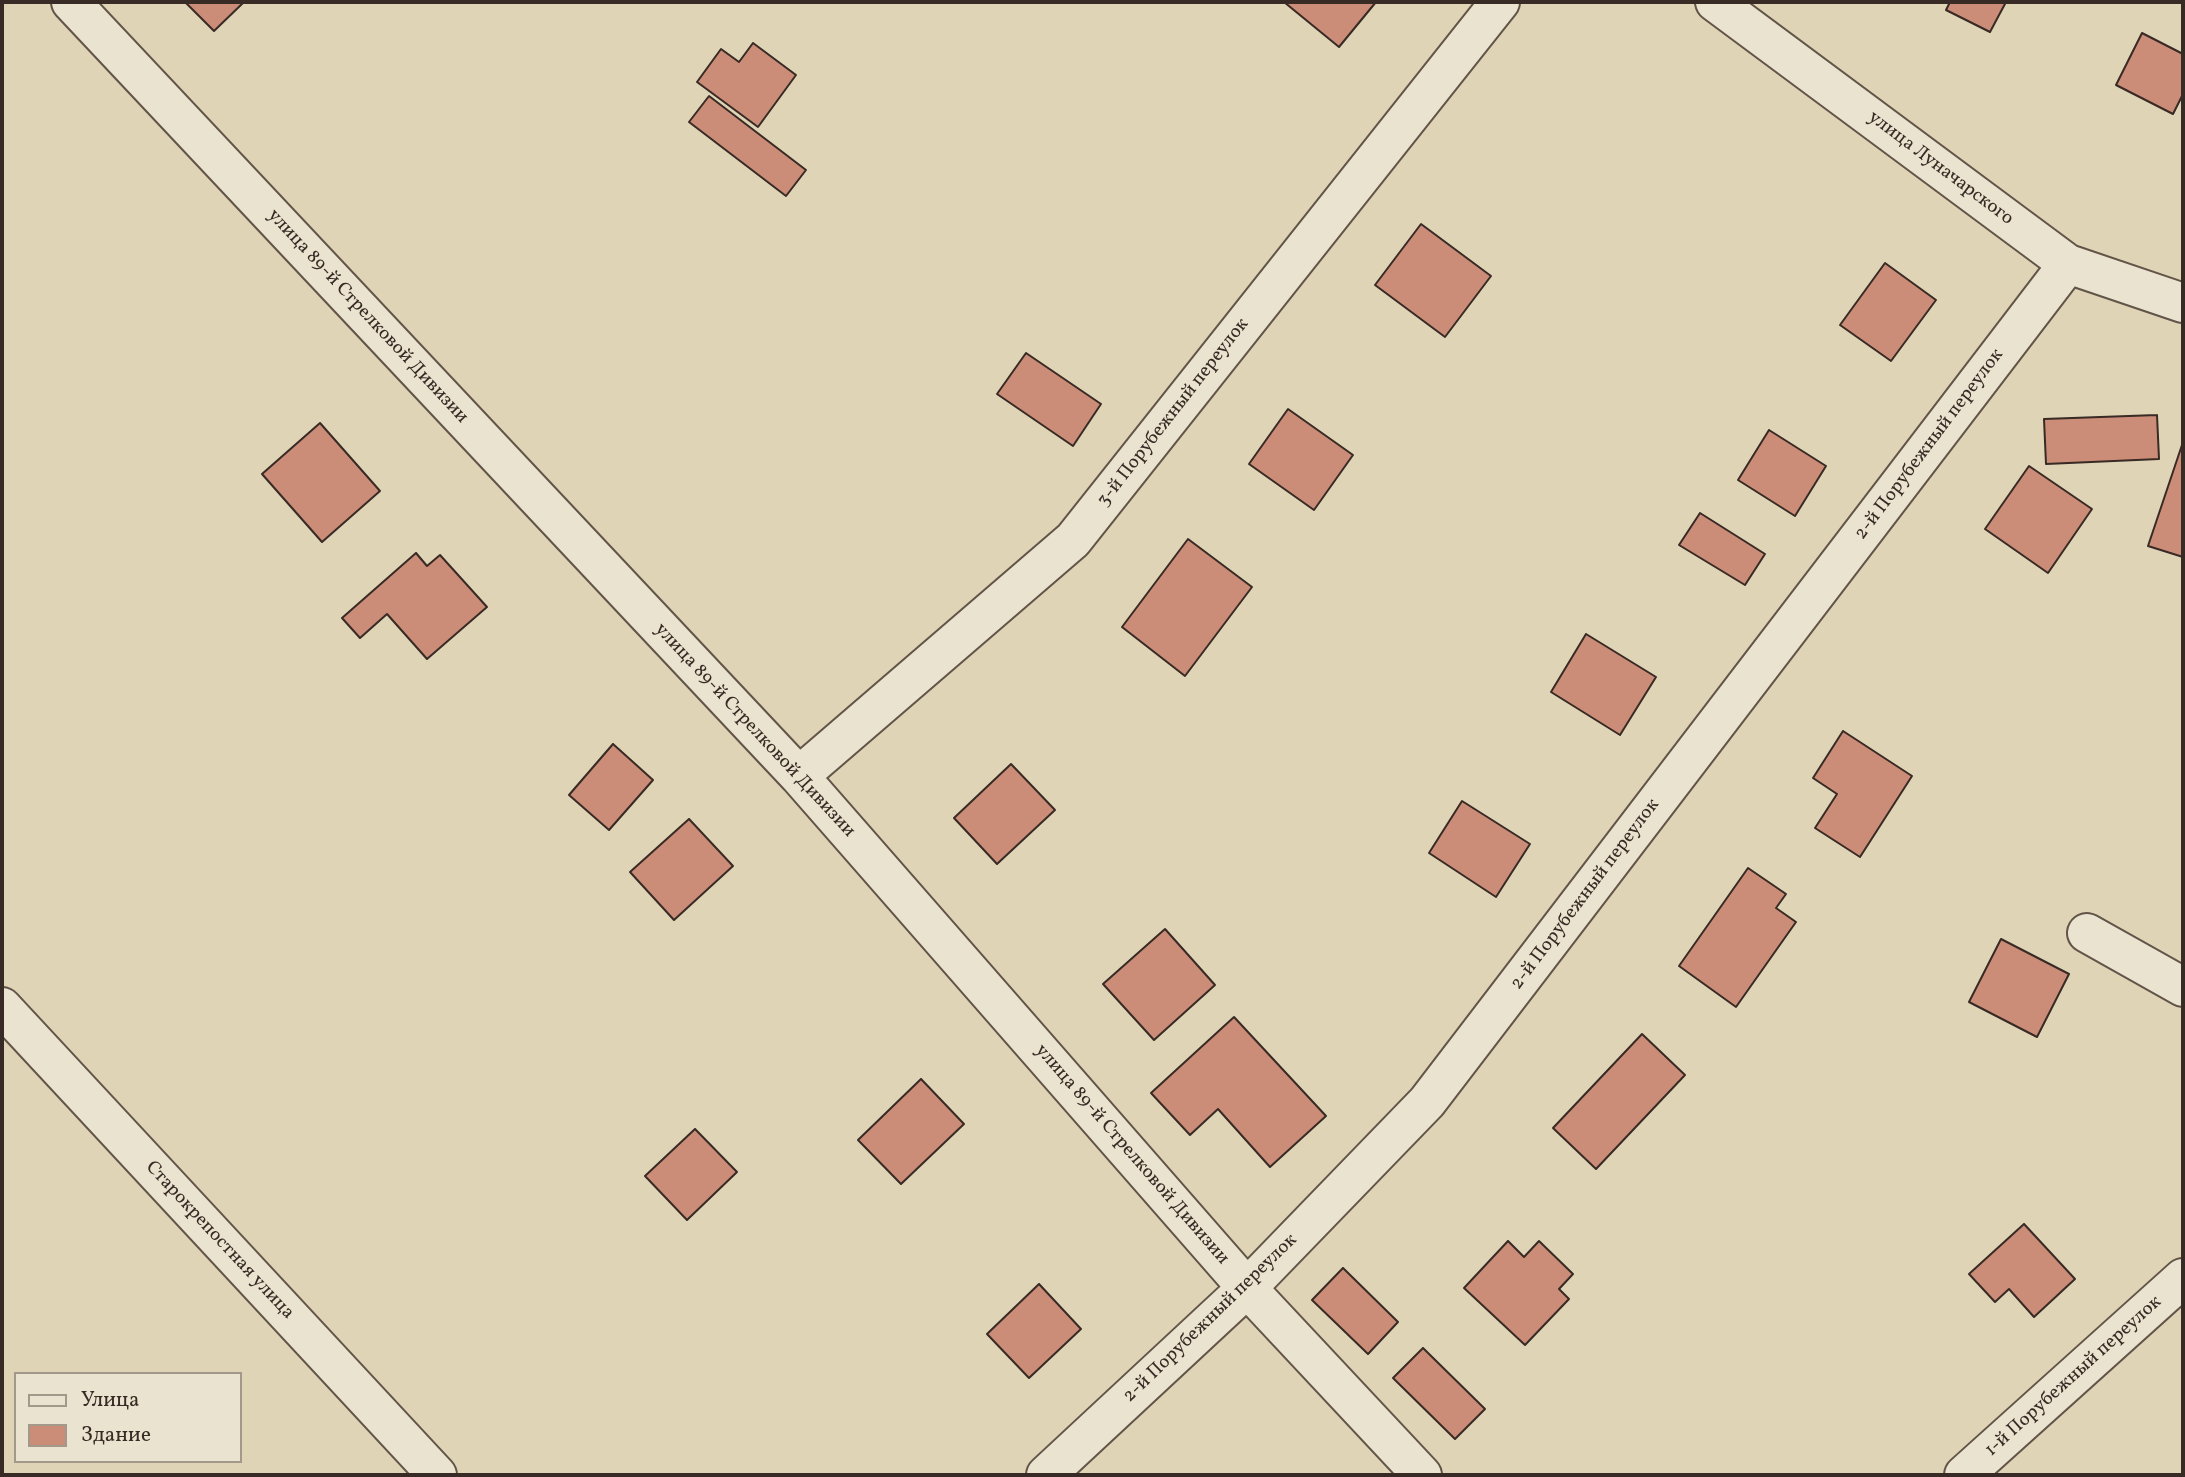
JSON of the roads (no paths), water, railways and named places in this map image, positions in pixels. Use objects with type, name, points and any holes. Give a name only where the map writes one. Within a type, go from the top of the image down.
[{"type":"street","name":"улица 89-й Стрелковой Дивизии","points":[[71,2],[799,776],[1247,1289],[1422,1475]]},
{"type":"street","name":"3-й Порубежный переулок","points":[[799,776],[1073,540],[1500,2]]},
{"type":"street","name":"улица Луначарского","points":[[1715,2],[2068,264],[2183,303]]},
{"type":"street","name":"2-й Порубежный переулок","points":[[1046,1475],[1247,1289],[1427,1102],[2068,264]]},
{"type":"street","points":[[2087,933],[2183,986]]},
{"type":"street","name":"Старокрепостная улица","points":[[2,1007],[437,1475]]},
{"type":"street","name":"1-й Порубежный переулок","points":[[1964,1475],[2183,1278]]}]
